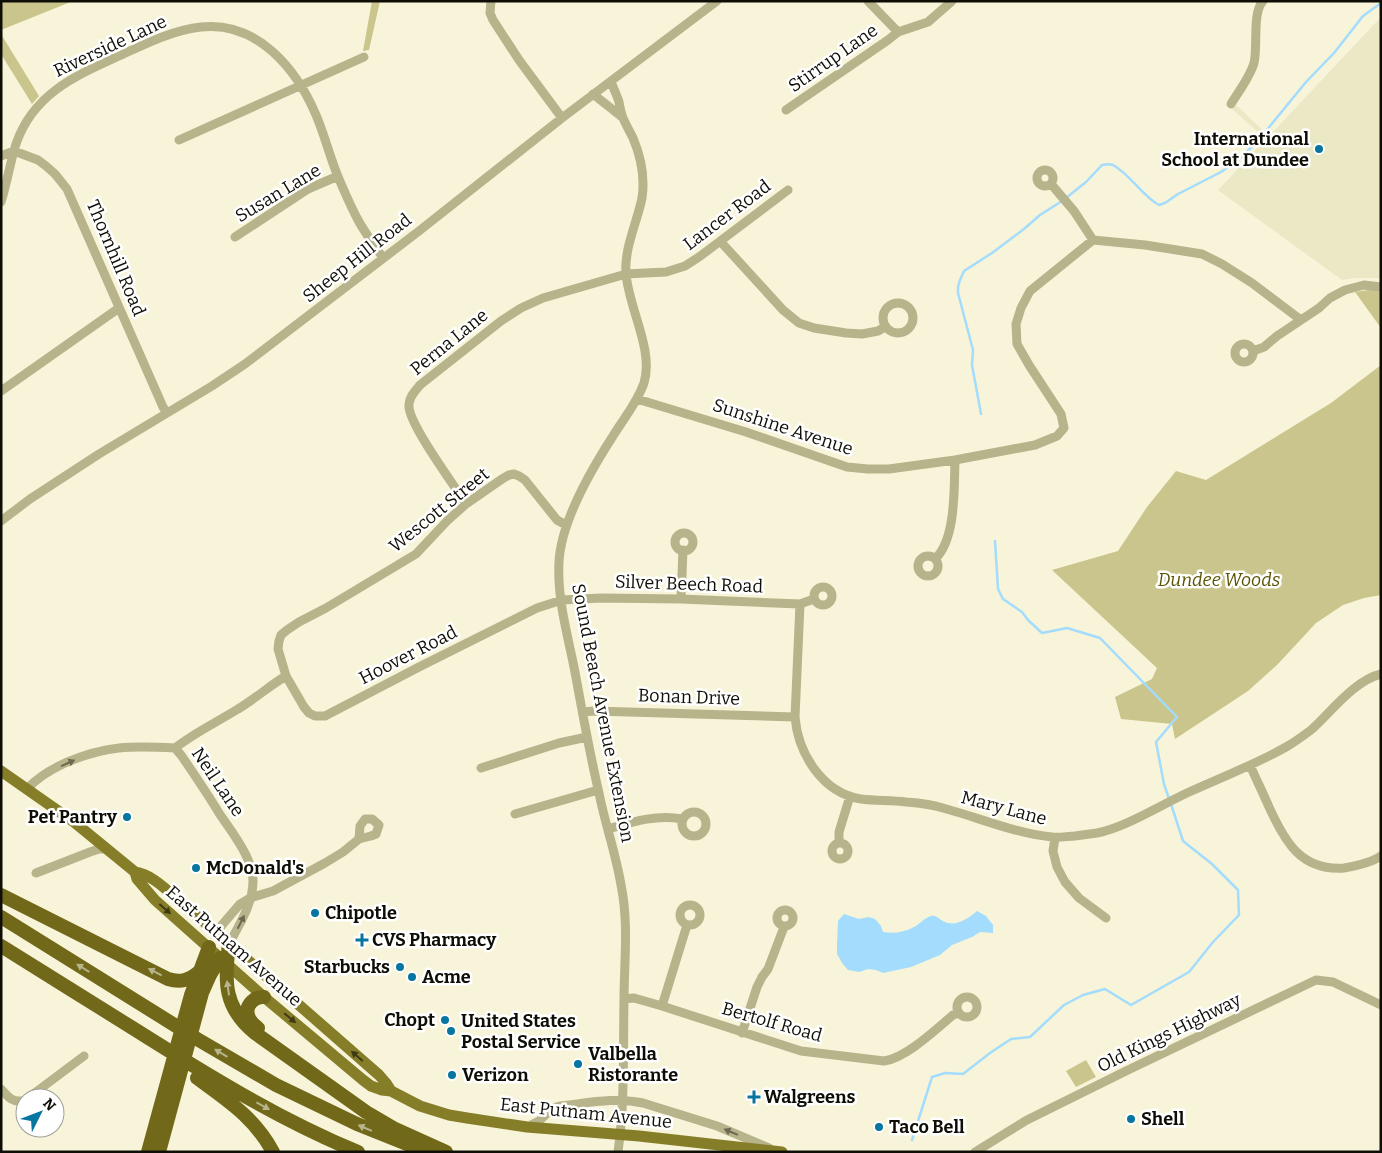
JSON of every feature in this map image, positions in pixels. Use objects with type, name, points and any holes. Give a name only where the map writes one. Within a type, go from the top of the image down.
[{"type":"highway","points":[[1,895],[168,979],[182,981],[199,972]]},
{"type":"highway","points":[[1,917],[189,1034],[276,1085],[357,1124],[427,1152]]},
{"type":"highway","points":[[229,944],[224,961],[228,994],[236,1013],[250,1029],[353,1104],[381,1121],[446,1152]]},
{"type":"highway","points":[[1,946],[244,1096],[358,1152]]},
{"type":"highway","points":[[159,1152],[168,1100],[195,998],[199,972],[209,947]]},
{"type":"highway","points":[[195,998],[224,961]]},
{"type":"highway","points":[[264,996],[258,997],[250,1004],[247,1013],[249,1019],[293,1061]]},
{"type":"highway","points":[[116,1018],[241,1111],[258,1128],[273,1152]]},
{"type":"highway","points":[[148,1152],[168,1100]]},
{"type":"main road","name":"East Putnam Avenue","points":[[1,771],[109,849],[135,872],[137,879],[155,900],[264,996],[371,1086],[391,1091],[420,1106],[467,1118],[527,1127],[621,1134],[782,1152]]},
{"type":"main road","name":"East Putnam Avenue","points":[[135,872],[151,877],[217,933],[379,1075],[391,1091]]},
{"type":"main road","points":[[209,947],[217,933]]},
{"type":"street","points":[[491,1],[490,13],[493,20],[519,60],[562,118]]},
{"type":"street","name":"Sheep Hill Road","points":[[1,521],[69,474],[220,382],[246,364],[593,94],[717,1]]},
{"type":"street","points":[[868,1],[898,32]]},
{"type":"street","name":"Stirrup Lane","points":[[786,110],[898,32],[928,22],[952,1]]},
{"type":"street","points":[[1231,104],[1254,63],[1259,2]]},
{"type":"street","name":"Riverside Lane","points":[[1,202],[3,184],[21,131],[32,113],[45,98],[73,78],[164,37],[203,26],[220,27],[249,35],[263,42],[285,63],[316,115],[338,176],[359,222],[383,258]]},
{"type":"street","points":[[179,140],[364,57]]},
{"type":"street","name":"Sound Beach Avenue Extension","points":[[611,82],[619,102],[622,117],[633,140],[641,164],[643,187],[626,263],[626,274],[630,298],[646,356],[645,380],[637,399],[597,462],[579,495],[562,539],[559,569],[562,600],[587,737],[623,894],[625,925],[624,999],[621,1134],[618,1152]]},
{"type":"street","name":"Sound Beach Avenue Extension","points":[[593,94],[622,117]]},
{"type":"street","points":[[1,156],[14,151]]},
{"type":"street","name":"Thornhill Road","points":[[14,151],[38,160],[55,174],[67,189],[167,413]]},
{"type":"street","name":"Susan Lane","points":[[235,237],[308,189],[338,176]]},
{"type":"street","points":[[1051,184],[1074,212],[1093,240],[1145,245],[1202,254],[1252,282],[1300,320]]},
{"type":"street","name":"Lancer Road","points":[[626,274],[666,272],[685,266],[699,258],[788,190]]},
{"type":"street","name":"Sunshine Avenue","points":[[637,399],[746,432],[847,467],[889,469],[955,460],[1036,445],[1057,436],[1064,428],[1061,414],[1029,365],[1018,344],[1016,324],[1021,308],[1030,291],[1093,240]]},
{"type":"street","points":[[720,241],[783,310],[799,323],[814,328],[862,334],[878,331],[885,327]]},
{"type":"street","name":"Perna Lane","points":[[466,504],[412,420],[408,406],[415,391],[493,327],[521,308],[542,298],[626,274]]},
{"type":"street","points":[[1253,351],[1264,347],[1330,298],[1344,290],[1364,285],[1381,287]]},
{"type":"street","points":[[1,391],[119,308]]},
{"type":"street","points":[[936,558],[944,548],[950,528],[955,460]]},
{"type":"street","name":"Wescott Street","points":[[286,676],[278,650],[279,641],[287,630],[416,554],[466,504],[502,479],[514,474],[525,480],[557,520],[566,525]]},
{"type":"street","points":[[681,598],[683,550]]},
{"type":"street","name":"Silver Beech Road","points":[[562,600],[681,598],[800,604],[814,599]]},
{"type":"street","name":"Hoover Road","points":[[286,676],[307,710],[316,716],[326,716],[537,608],[562,600]]},
{"type":"street","name":"Mary Lane","points":[[800,604],[796,729],[804,753],[811,765],[827,782],[850,796],[861,799],[896,800],[930,805],[1027,834],[1055,838],[1098,833],[1132,820],[1171,800],[1250,765],[1298,739],[1364,681],[1381,674]]},
{"type":"street","points":[[175,748],[240,708],[286,676]]},
{"type":"street","name":"Bonan Drive","points":[[583,712],[795,717]]},
{"type":"street","points":[[480,768],[559,743],[587,737]]},
{"type":"street","name":"Neil Lane","points":[[28,789],[42,775],[84,755],[126,746],[175,748],[246,855],[252,874],[253,885],[248,908],[229,944]]},
{"type":"street","points":[[1250,765],[1279,828],[1289,845],[1308,861],[1331,869],[1353,867],[1381,856]]},
{"type":"street","points":[[515,814],[598,790]]},
{"type":"street","points":[[839,843],[839,832],[850,796]]},
{"type":"street","points":[[608,829],[658,817],[682,819]]},
{"type":"street","points":[[1055,838],[1053,850],[1057,867],[1065,882],[1079,898],[1106,918]]},
{"type":"street","points":[[217,933],[240,904],[250,898],[281,887],[343,852],[359,839]]},
{"type":"street","points":[[36,873],[99,849],[109,849]]},
{"type":"street","points":[[662,1006],[687,925]]},
{"type":"street","points":[[742,1033],[757,987],[768,969],[784,927]]},
{"type":"street","name":"Old Kings Highway","points":[[975,1152],[1027,1120],[1316,980],[1333,982],[1381,1005]]},
{"type":"street","name":"Bertolf Road","points":[[624,999],[634,998],[662,1006],[801,1052],[884,1061],[893,1060],[904,1054],[959,1012]]},
{"type":"street","points":[[41,1088],[84,1056]]},
{"type":"street","points":[[1,1089],[15,1101]]},
{"type":"street","points":[[527,1127],[539,1121],[553,1108],[560,1106],[622,1100],[643,1103],[717,1126],[776,1151]]},
{"type":"shaded area","name":"International School at Dundee","points":[[1381,17],[1381,278],[1342,280],[1218,190],[1266,139],[1232,109],[1236,105],[1269,136]]},
{"type":"green space","points":[[1,1],[73,1],[1,30]]},
{"type":"green space","points":[[372,1],[380,1],[369,50],[363,51]]},
{"type":"green space","points":[[1,34],[39,96],[32,104],[1,54]]},
{"type":"green space","points":[[1374,289],[1381,290],[1381,328],[1355,292]]},
{"type":"green space","name":"Dundee Woods","points":[[1381,365],[1381,595],[1343,605],[1316,623],[1277,665],[1248,691],[1175,739],[1172,724],[1121,719],[1115,697],[1152,679],[1157,668],[1052,570],[1118,551],[1147,507],[1176,471],[1206,480],[1331,403]]},
{"type":"green space","points":[[1086,1060],[1096,1077],[1076,1087],[1066,1071]]},
{"type":"water","points":[[977,911],[986,916],[993,925],[993,933],[980,932],[952,945],[940,955],[911,967],[883,973],[868,969],[859,972],[848,970],[837,954],[838,921],[844,914],[859,919],[869,917],[875,919],[883,932],[891,933],[910,929],[931,916],[949,923],[958,923]]},
{"type":"waterway","points":[[1066,198],[1086,182],[1102,165],[1109,164],[1119,169],[1159,205],[1221,172],[1238,160],[1257,142],[1306,82],[1334,53],[1363,16],[1381,3]]},
{"type":"waterway","points":[[981,414],[972,365],[973,350],[958,293],[960,280],[964,271],[992,253],[1040,215],[1062,201]]},
{"type":"waterway","points":[[995,541],[998,589],[1003,599],[1022,612],[1042,633],[1067,628],[1100,638],[1177,717],[1156,742],[1164,784],[1169,799]]},
{"type":"waterway","points":[[912,1140],[932,1077],[945,1073],[963,1074],[1011,1039],[1030,1037],[1064,1005],[1083,995],[1105,989],[1131,1005],[1189,972],[1213,942],[1239,915],[1238,890],[1212,864],[1183,841],[1171,804]]},
{"type":"place","name":"International School at Dundee","points":[[1319,149]]},
{"type":"place","name":"Pet Pantry","points":[[127,817]]},
{"type":"place","name":"McDonald's","points":[[196,868]]},
{"type":"place","name":"Chipotle","points":[[315,913]]},
{"type":"place","name":"CVS Pharmacy","points":[[362,940]]},
{"type":"place","name":"Starbucks","points":[[400,967]]},
{"type":"place","name":"Acme","points":[[412,977]]},
{"type":"place","name":"Chopt","points":[[445,1020]]},
{"type":"place","name":"United States Postal Service","points":[[451,1031]]},
{"type":"place","name":"Valbella Ristorante","points":[[578,1064]]},
{"type":"place","name":"Verizon","points":[[452,1075]]},
{"type":"place","name":"Walgreens","points":[[754,1097]]},
{"type":"place","name":"Shell","points":[[1131,1119]]},
{"type":"place","name":"Taco Bell","points":[[879,1127]]}]
